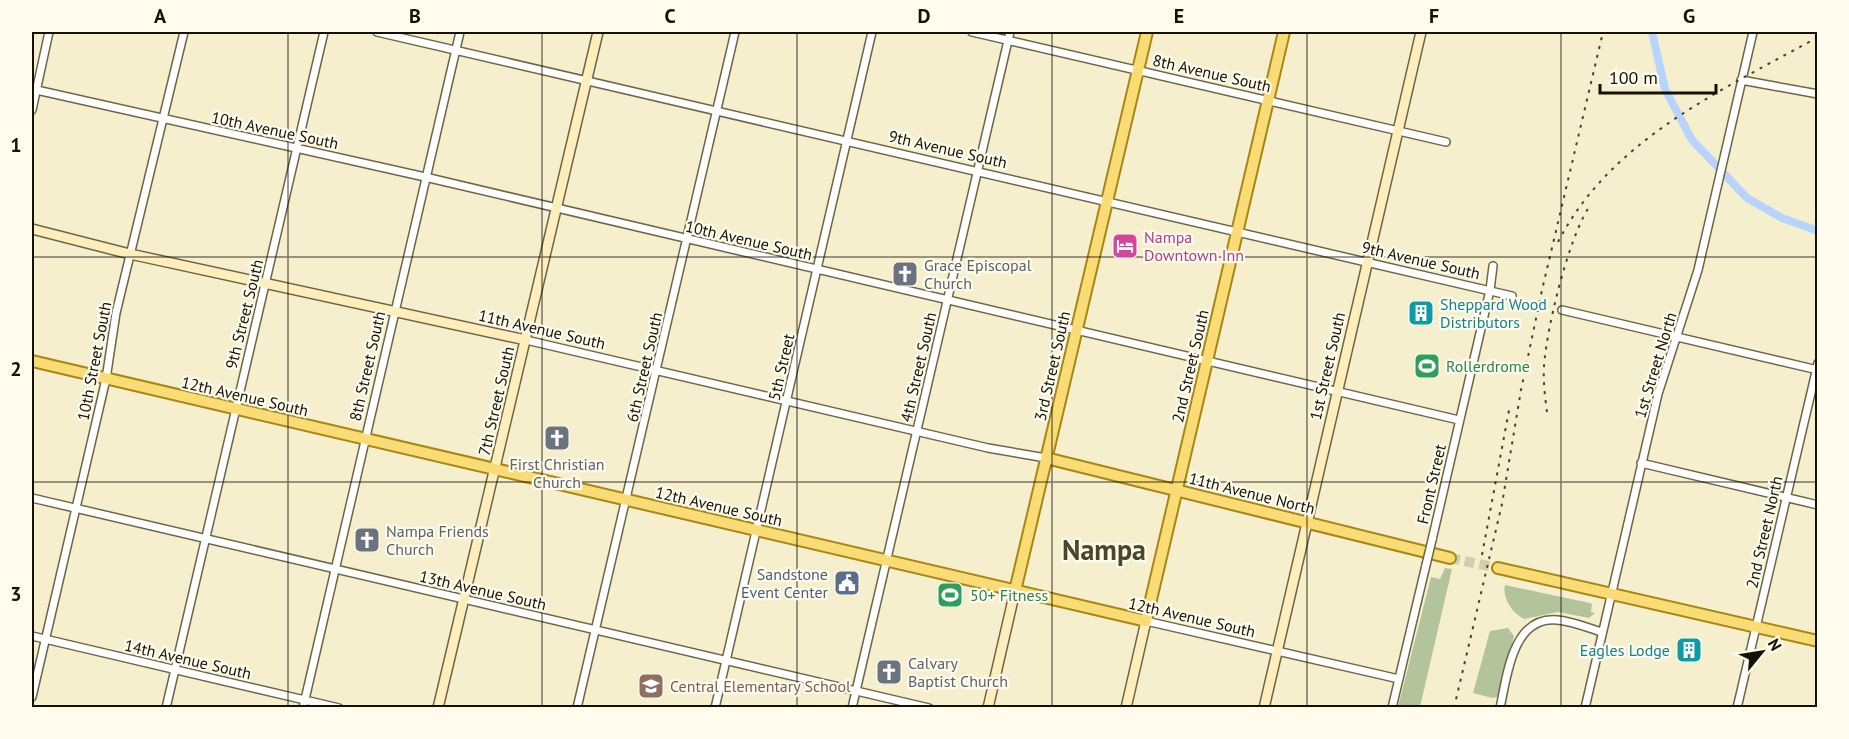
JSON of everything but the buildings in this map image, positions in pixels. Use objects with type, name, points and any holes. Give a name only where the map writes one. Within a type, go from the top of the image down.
[{"type":"main road","name":"3rd Street South","points":[[1015,591],[1147,32]]},
{"type":"main road","name":"2nd Street South","points":[[1146,621],[1284,32]]},
{"type":"main road","name":"12th Avenue South","points":[[32,361],[1146,621]]},
{"type":"main road","name":"11th Avenue North","points":[[1046,458],[1450,558]]},
{"type":"main road","points":[[1498,568],[1818,641]]},
{"type":"street","points":[[32,110],[34,89],[49,32]]},
{"type":"street","name":"10th Street South","points":[[32,697],[106,379],[116,313],[161,119],[184,32]]},
{"type":"street","name":"9th Street South","points":[[166,708],[324,32]]},
{"type":"street","name":"9th Avenue South","points":[[377,32],[587,78],[1512,296]]},
{"type":"street","name":"8th Street South","points":[[304,704],[460,32]]},
{"type":"street","name":"7th Street South","points":[[438,708],[598,32]]},
{"type":"street","name":"6th Street South","points":[[577,708],[735,32]]},
{"type":"street","name":"5th Street","points":[[715,708],[872,32]]},
{"type":"street","name":"8th Avenue South","points":[[972,32],[1446,142]]},
{"type":"street","name":"4th Street South","points":[[852,708],[1010,32]]},
{"type":"street","name":"1st Street South","points":[[1264,708],[1421,32]]},
{"type":"street","name":"1st Street North","points":[[1585,708],[1641,463],[1675,336],[1698,270],[1753,32]]},
{"type":"street","points":[[1741,80],[1818,94]]},
{"type":"street","name":"10th Avenue South","points":[[34,89],[426,177],[1459,420]]},
{"type":"street","name":"11th Avenue South","points":[[32,229],[266,285],[526,340],[917,431],[1046,458]]},
{"type":"street","name":"Front Street","points":[[1392,708],[1490,290],[1493,266]]},
{"type":"street","points":[[1562,310],[1817,368]]},
{"type":"street","name":"2nd Street North","points":[[1737,708],[1817,368]]},
{"type":"street","points":[[1641,463],[1818,505]]},
{"type":"street","name":"13th Avenue South","points":[[32,498],[929,708]]},
{"type":"street","name":"3rd Street South","points":[[988,708],[1015,591]]},
{"type":"street","points":[[1500,708],[1515,646],[1522,635],[1534,626],[1557,620],[1602,632]]},
{"type":"street","name":"12th Avenue South","points":[[1146,621],[1399,679]]},
{"type":"street","name":"2nd Street South","points":[[1126,708],[1146,621]]},
{"type":"street","name":"14th Avenue South","points":[[32,636],[175,669],[304,704],[339,708]]},
{"type":"green space","points":[[1445,568],[1452,569],[1420,707],[1398,707],[1431,577],[1440,579]]},
{"type":"green space","points":[[1505,585],[1590,603],[1592,604],[1591,612],[1595,613],[1589,618],[1558,612],[1524,619],[1509,605],[1504,590]]},
{"type":"green space","points":[[1508,628],[1514,636],[1498,697],[1492,698],[1473,693],[1490,631]]},
{"type":"waterway","points":[[1652,32],[1665,89],[1692,140],[1747,198],[1782,218],[1818,231]]},
{"type":"tunnel","points":[[1450,558],[1498,568]]},
{"type":"railway","points":[[1454,708],[1502,504],[1521,390],[1542,290],[1603,32]]},
{"type":"railway","points":[[1558,242],[1580,206],[1607,174],[1638,146],[1707,98],[1818,37]]},
{"type":"railway","points":[[1547,412],[1544,372],[1549,329],[1566,261],[1589,207]]},
{"type":"railway","points":[[1482,555],[1510,405]]},
{"type":"place","name":"Nampa Downtown Inn","points":[[1125,246]]},
{"type":"place","name":"Grace Episcopal Church","points":[[905,274]]},
{"type":"place","name":"Sheppard Wood Distributors","points":[[1421,313]]},
{"type":"place","name":"Rollerdrome","points":[[1427,366]]},
{"type":"place","name":"First Christian Church","points":[[557,438]]},
{"type":"place","name":"Nampa Friends Church","points":[[367,540]]},
{"type":"place","name":"Sandstone Event Center","points":[[847,583]]},
{"type":"place","name":"50+ Fitness","points":[[950,595]]},
{"type":"place","name":"Eagles Lodge","points":[[1689,650]]},
{"type":"place","name":"Calvary Baptist Church","points":[[889,672]]},
{"type":"place","name":"Central Elementary School","points":[[651,686]]},
{"type":"district","name":"Nampa","points":[[1104,549]]}]
